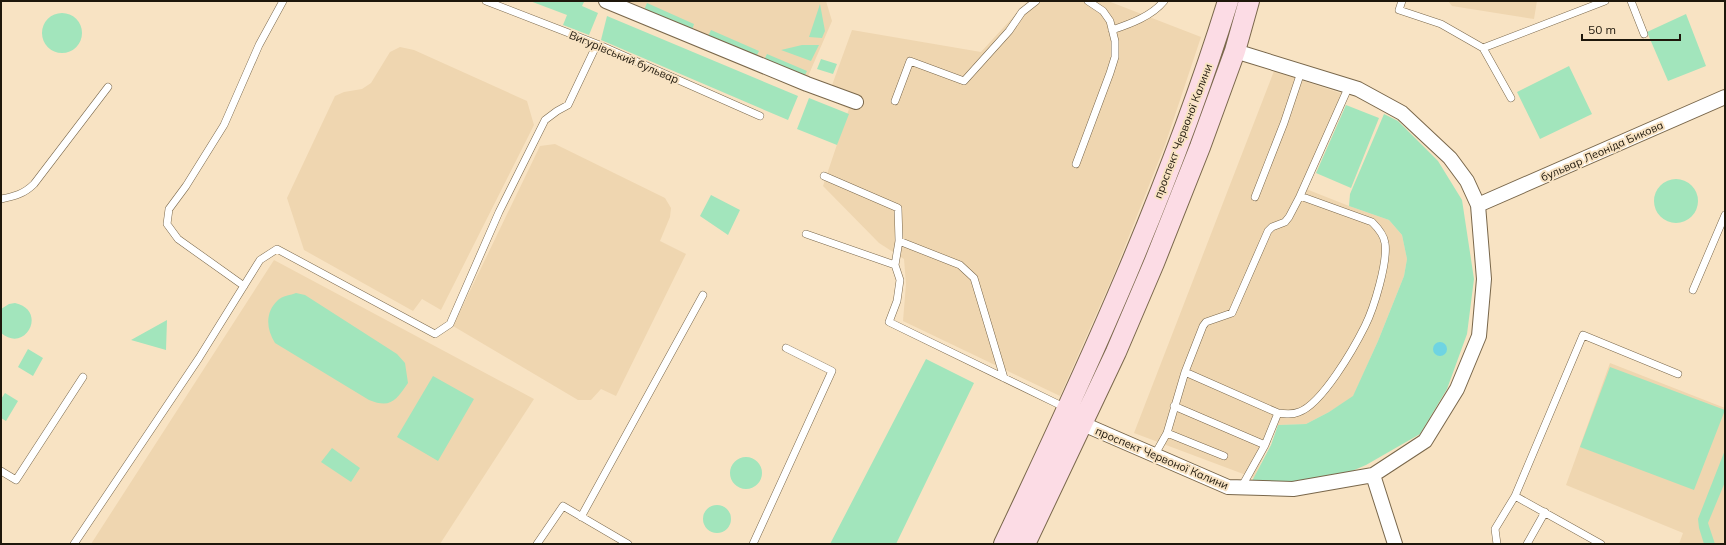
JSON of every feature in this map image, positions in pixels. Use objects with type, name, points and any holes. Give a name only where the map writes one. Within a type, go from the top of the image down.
[{"type":"main road","name":"проспект Червоної Калини","points":[[1004,544],[1068,408],[1136,253],[1208,64],[1228,1]]},
{"type":"main road","name":"проспект Червоної Калини","points":[[1025,544],[1116,352],[1200,147],[1235,51],[1249,1]]},
{"type":"street","points":[[606,1],[806,84],[856,102]]},
{"type":"street","name":"проспект Червоної Калини","points":[[1083,424],[1228,487],[1292,489],[1373,475],[1425,441],[1457,389],[1479,336],[1484,279],[1478,205],[1467,181],[1450,158],[1402,113],[1358,89],[1235,51]]},
{"type":"street","name":"бульвар Леоніда Бикова","points":[[1478,205],[1725,97]]},
{"type":"street","points":[[1373,475],[1395,544]]},
{"type":"lane","points":[[244,286],[178,240],[167,224],[169,209],[186,186],[224,125],[259,45],[283,1]]},
{"type":"lane","name":"Вигурівський бульвар","points":[[486,1],[597,44],[760,116]]},
{"type":"lane","points":[[895,101],[910,61],[964,81],[1009,31],[1022,12],[1036,1]]},
{"type":"lane","points":[[1076,164],[1115,57],[1115,41],[1110,21],[1103,11],[1088,1]]},
{"type":"lane","points":[[1112,30],[1131,24],[1151,12],[1164,1]]},
{"type":"lane","points":[[1402,1],[1399,10],[1441,24],[1483,48],[1511,98]]},
{"type":"lane","points":[[1483,48],[1605,1]]},
{"type":"lane","points":[[1631,1],[1644,34]]},
{"type":"lane","points":[[74,544],[195,364],[260,260],[278,249],[434,334],[450,324],[499,212],[545,120],[568,105],[597,44]]},
{"type":"lane","points":[[1255,197],[1284,123],[1301,72]]},
{"type":"lane","points":[[1154,456],[1167,433],[1185,372],[1203,326],[1206,322],[1232,313],[1268,231],[1272,227],[1286,220],[1300,196],[1349,86]]},
{"type":"lane","points":[[1,199],[21,194],[34,184],[108,87]]},
{"type":"lane","points":[[824,176],[898,208],[899,241],[895,265],[900,280],[897,301],[889,322],[1068,408]]},
{"type":"lane","points":[[1185,372],[1278,413],[1293,414],[1299,412],[1312,404],[1328,387],[1366,325],[1376,294],[1385,257],[1385,242],[1379,230],[1372,222],[1300,196]]},
{"type":"lane","points":[[1693,290],[1725,216]]},
{"type":"lane","points":[[806,234],[895,265]]},
{"type":"lane","points":[[899,241],[960,265],[974,278],[1004,378]]},
{"type":"lane","points":[[581,517],[703,295]]},
{"type":"lane","points":[[1497,544],[1495,529],[1515,496],[1583,335],[1678,374]]},
{"type":"lane","points":[[753,544],[832,371],[786,348]]},
{"type":"lane","points":[[1,471],[16,480],[83,377]]},
{"type":"lane","points":[[1174,406],[1265,445]]},
{"type":"lane","points":[[1240,488],[1265,445],[1278,413]]},
{"type":"lane","points":[[1167,433],[1224,456]]},
{"type":"lane","points":[[1515,496],[1601,544]]},
{"type":"lane","points":[[537,544],[563,506],[628,544]]},
{"type":"lane","points":[[1528,544],[1544,512]]},
{"type":"shaded area","points":[[613,1],[826,1],[832,21],[806,81]]},
{"type":"shaded area","points":[[1028,1],[1108,1],[1201,37],[1165,145],[1114,274],[1060,396],[903,321],[906,284],[904,259],[879,243],[823,186],[849,109],[827,99],[852,30],[981,52]]},
{"type":"shaded area","points":[[1448,1],[1537,1],[1534,19],[1452,6]]},
{"type":"shaded area","points":[[400,47],[414,50],[527,101],[534,125],[441,310],[422,299],[413,311],[304,250],[287,198],[335,96],[344,92],[362,89],[371,83],[390,52]]},
{"type":"shaded area","points":[[1274,71],[1343,94],[1301,187],[1389,220],[1402,235],[1407,259],[1404,276],[1378,341],[1353,397],[1306,424],[1278,425],[1254,478],[1134,433]]},
{"type":"shaded area","points":[[555,144],[665,198],[671,208],[670,217],[660,241],[686,254],[616,396],[601,389],[591,400],[578,400],[453,326],[540,146]]},
{"type":"shaded area","points":[[274,260],[534,399],[440,544],[91,544]]},
{"type":"shaded area","points":[[1610,363],[1725,408],[1725,544],[1679,544],[1683,533],[1566,485]]},
{"type":"green space","points":[[530,1],[582,1],[584,2],[582,6],[598,13],[589,35],[563,25],[567,15]]},
{"type":"green space","points":[[647,3],[694,24],[692,30],[644,10]]},
{"type":"green space","points":[[820,4],[825,31],[822,38],[809,37]]},
{"type":"green space","points":[[66,13],[73,16],[79,22],[82,33],[81,41],[73,50],[66,53],[58,53],[51,50],[43,41],[42,29],[45,22],[54,14]]},
{"type":"green space","points":[[1686,14],[1706,66],[1668,81],[1647,32]]},
{"type":"green space","points":[[607,16],[798,96],[788,120],[601,40]]},
{"type":"green space","points":[[711,30],[759,51],[756,57],[708,36]]},
{"type":"green space","points":[[802,45],[819,45],[811,61],[781,50]]},
{"type":"green space","points":[[767,54],[807,71],[804,77],[764,60]]},
{"type":"green space","points":[[821,59],[837,64],[833,74],[817,69]]},
{"type":"green space","points":[[1569,66],[1592,114],[1540,139],[1517,92]]},
{"type":"green space","points":[[809,98],[849,114],[837,145],[797,129]]},
{"type":"green space","points":[[1346,105],[1379,118],[1351,188],[1316,173]]},
{"type":"green space","points":[[1384,114],[1398,121],[1438,161],[1462,200],[1474,279],[1467,334],[1447,389],[1420,434],[1366,465],[1352,471],[1293,483],[1252,481],[1271,445],[1278,425],[1306,424],[1329,412],[1353,396],[1378,341],[1404,276],[1407,259],[1402,235],[1389,220],[1349,206],[1350,194]]},
{"type":"green space","points":[[1672,179],[1680,179],[1692,185],[1698,197],[1698,205],[1692,217],[1680,223],[1672,223],[1660,217],[1654,205],[1654,197],[1660,185]]},
{"type":"green space","points":[[711,195],[740,210],[728,235],[700,216]]},
{"type":"green space","points":[[296,293],[305,295],[397,354],[405,363],[408,383],[396,398],[383,404],[369,400],[275,343],[270,332],[268,321],[271,310],[280,299]]},
{"type":"green space","points":[[15,303],[25,307],[30,314],[32,321],[30,328],[25,335],[18,338],[10,338],[1,333],[1,309],[9,304]]},
{"type":"green space","points":[[167,320],[166,350],[131,340]]},
{"type":"green space","points":[[28,349],[43,358],[33,376],[18,367]]},
{"type":"green space","points":[[926,359],[974,383],[896,544],[830,544]]},
{"type":"green space","points":[[1610,367],[1725,410],[1694,490],[1580,447]]},
{"type":"green space","points":[[433,376],[474,399],[438,461],[397,437]]},
{"type":"green space","points":[[5,393],[18,401],[6,421],[1,418],[1,399]]},
{"type":"green space","points":[[332,448],[360,468],[351,482],[321,462]]},
{"type":"green space","points":[[1725,450],[1725,482],[1708,523],[1715,544],[1704,544],[1698,519]]},
{"type":"green space","points":[[743,457],[749,457],[759,464],[762,473],[761,479],[755,486],[749,489],[743,489],[733,482],[730,476],[730,470],[737,460]]},
{"type":"green space","points":[[717,505],[727,509],[731,519],[727,529],[717,533],[707,529],[703,519],[707,509]]},
{"type":"water","points":[[1437,342],[1443,342],[1447,346],[1447,352],[1443,356],[1437,356],[1433,352],[1433,346]]}]
